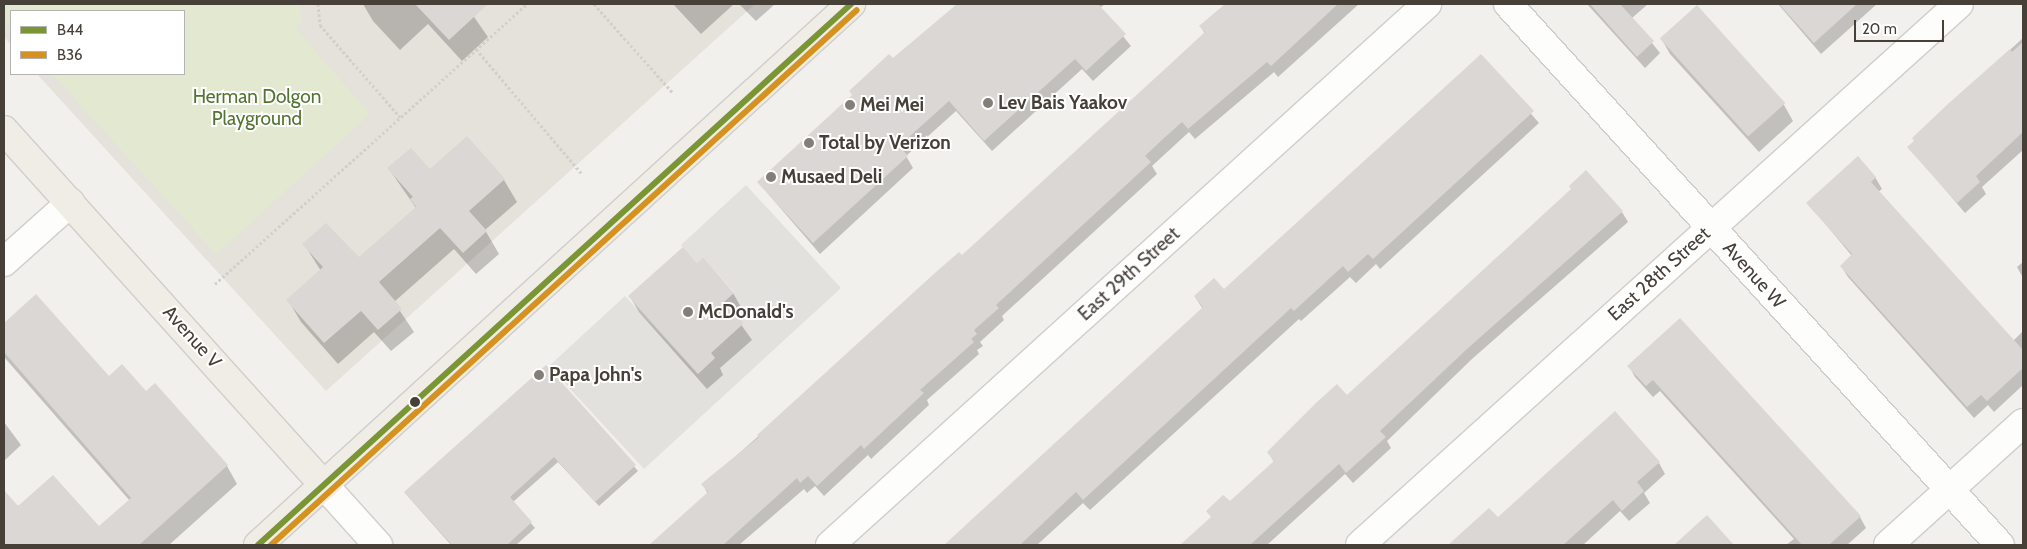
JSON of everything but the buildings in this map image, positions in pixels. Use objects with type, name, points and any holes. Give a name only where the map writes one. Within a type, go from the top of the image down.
[{"type":"main road","points":[[258,545],[851,4]]},
{"type":"main road","name":"Avenue V","points":[[4,130],[324,485]]},
{"type":"street","name":"East 29th Street","points":[[830,545],[1427,4]]},
{"type":"street","name":"Avenue W","points":[[1508,4],[2000,545]]},
{"type":"street","name":"East 28th Street","points":[[1360,545],[1958,4]]},
{"type":"street","points":[[4,262],[70,203]]},
{"type":"street","points":[[1888,545],[2023,423]]},
{"type":"street","name":"Avenue V","points":[[324,485],[378,545]]},
{"type":"path","points":[[318,4],[320,25],[400,117]]},
{"type":"path","points":[[215,284],[527,4]]},
{"type":"path","points":[[594,4],[673,93]]},
{"type":"path","points":[[476,49],[583,175]]},
{"type":"shaded area","points":[[4,4],[755,4],[326,391],[38,75],[185,75],[185,10],[10,10],[10,44],[4,37]]},
{"type":"shaded area","points":[[746,185],[841,288],[644,469],[549,366],[625,296],[698,374],[715,358],[711,353],[744,323],[724,302],[734,292],[703,257],[697,263],[681,245]]},
{"type":"green space","name":"Herman Dolgon Playground","points":[[4,4],[300,4],[301,23],[296,29],[370,114],[216,254],[53,75],[185,75],[185,10],[10,10],[10,27],[4,20]]},
{"type":"transit line","name":"B44","points":[[258,545],[851,4]]},
{"type":"transit line","name":"B36","points":[[271,545],[857,10]]},
{"type":"place","name":"Lev Bais Yaakov","points":[[988,103]]},
{"type":"place","name":"Mei Mei","points":[[850,105]]},
{"type":"place","name":"Total by Verizon","points":[[809,143]]},
{"type":"place","name":"Musaed Deli","points":[[771,177]]},
{"type":"place","name":"McDonald's","points":[[688,312]]},
{"type":"place","name":"Papa John's","points":[[539,375]]}]
